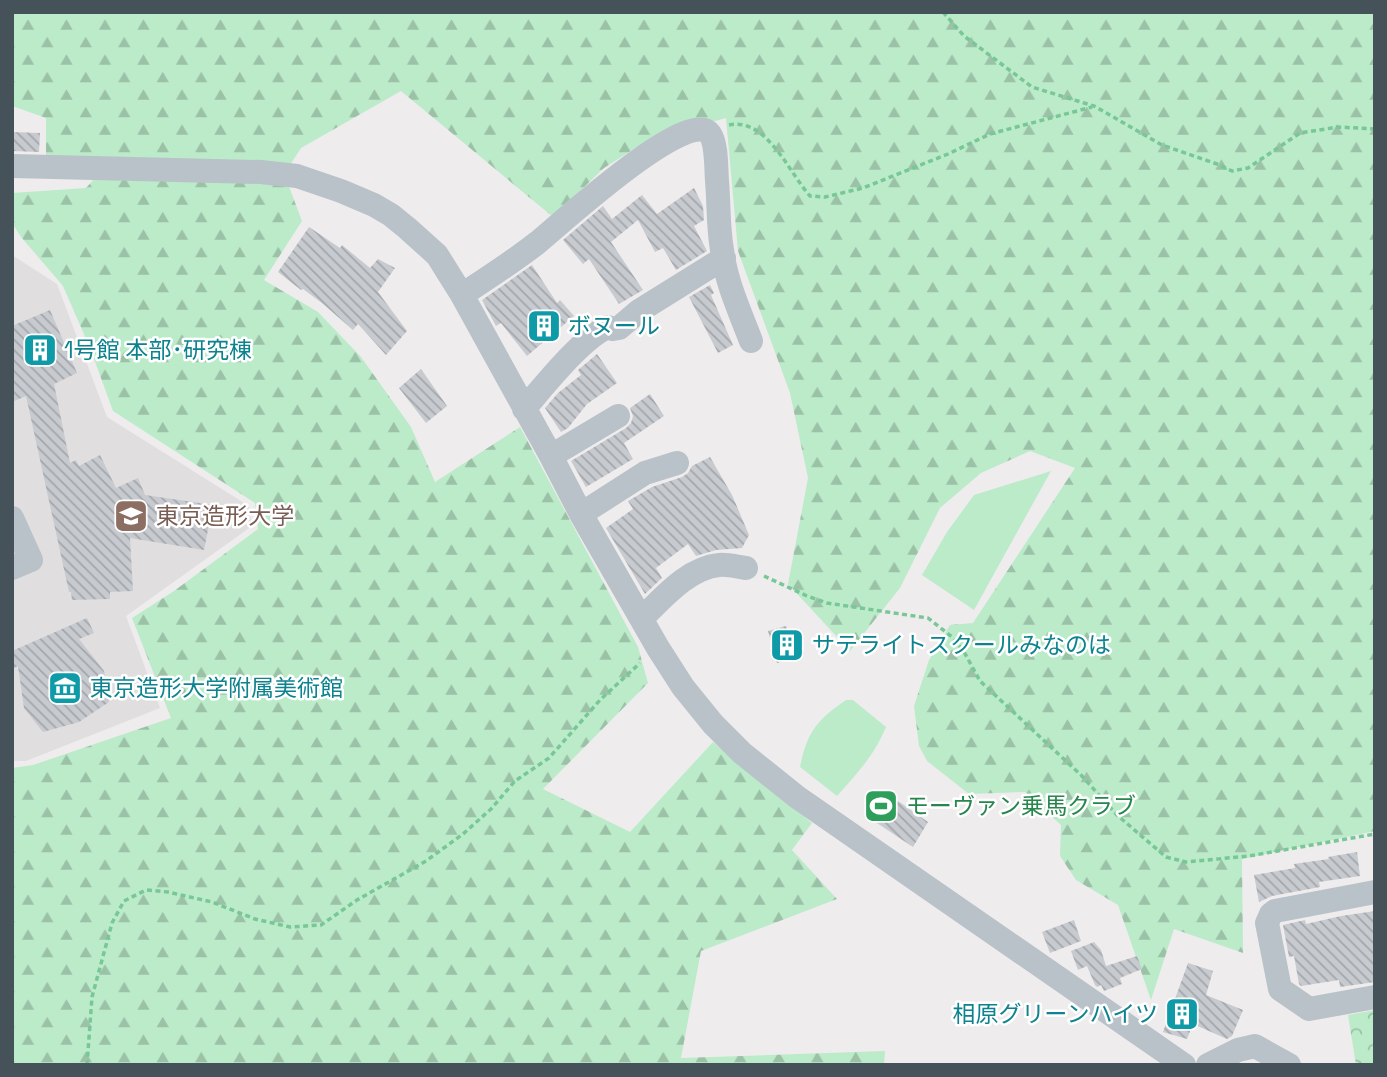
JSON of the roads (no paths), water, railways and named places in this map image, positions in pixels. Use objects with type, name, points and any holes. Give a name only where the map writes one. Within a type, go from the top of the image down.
[{"type":"street","points":[[462,295],[537,243],[650,151],[689,132],[708,131],[716,158],[724,258],[733,296],[751,341]]},
{"type":"street","points":[[12,166],[261,172],[297,176],[349,194],[391,215],[422,240],[462,295],[581,514],[658,648],[683,687],[713,724],[742,752],[797,797],[1184,1065]]},
{"type":"street","points":[[524,409],[596,334],[607,327],[619,328],[639,311],[724,258]]},
{"type":"street","points":[[551,456],[618,415]]},
{"type":"street","points":[[581,514],[646,473],[677,463]]},
{"type":"street","points":[[12,517],[22,564]]},
{"type":"street","points":[[642,618],[678,584],[706,568],[728,565],[747,568]]},
{"type":"street","points":[[1375,892],[1275,911],[1267,923],[1280,989],[1309,1009],[1375,996]]},
{"type":"street","points":[[1208,1065],[1238,1050],[1255,1046],[1289,1065]]},
{"type":"place","name":"ボヌール","points":[[544,326]]},
{"type":"place","name":"1号館 本部･研究棟","points":[[40,350]]},
{"type":"place","name":"東京造形大学","points":[[131,516]]},
{"type":"place","name":"サテライトスクールみなのは","points":[[787,645]]},
{"type":"place","name":"東京造形大学附属美術館","points":[[65,688]]},
{"type":"place","name":"モーヴァン乗馬クラブ","points":[[881,806]]},
{"type":"place","name":"相原グリーンハイツ","points":[[1182,1014]]}]
